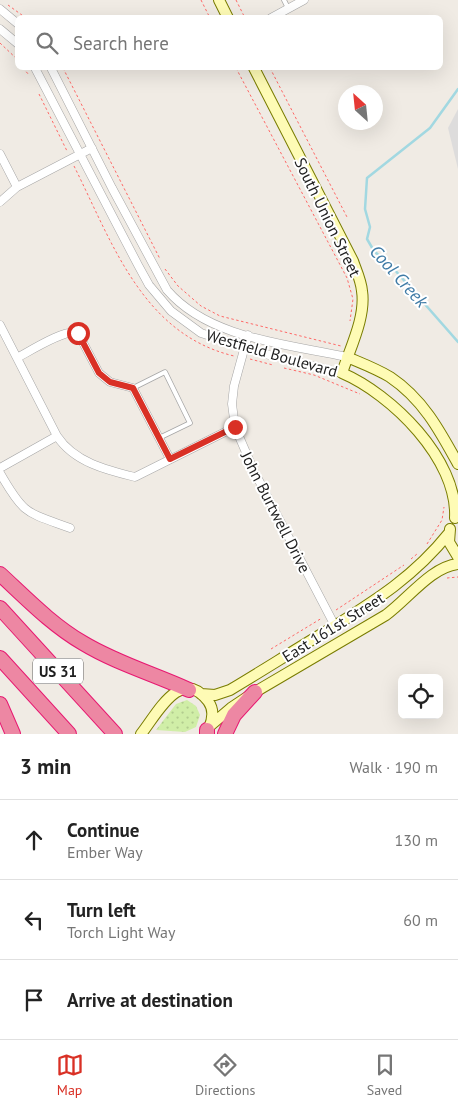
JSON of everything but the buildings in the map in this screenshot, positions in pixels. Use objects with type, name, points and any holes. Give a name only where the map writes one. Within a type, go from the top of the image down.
[{"type":"highway","points":[[0,574],[48,618],[83,643],[112,658],[195,692]]},
{"type":"highway","name":"US 31","points":[[0,608],[115,734]]},
{"type":"highway","name":"US 31","points":[[0,658],[70,734]]},
{"type":"highway","points":[[225,734],[234,716],[256,692]]},
{"type":"highway","points":[[0,704],[13,734]]},
{"type":"street","points":[[219,0],[226,15]]},
{"type":"street","points":[[276,15],[304,0]]},
{"type":"street","points":[[3,7],[15,21]]},
{"type":"street","points":[[0,29],[15,42]]},
{"type":"street","name":"Westfield Boulevard","points":[[36,70],[149,285],[166,304],[201,333],[244,347],[342,373],[364,382],[388,400],[416,424],[434,446],[455,489],[458,502],[457,517],[449,533]]},
{"type":"street","name":"Westfield Boulevard","points":[[52,70],[112,188],[167,290],[177,301],[194,314],[248,335],[349,353],[388,376],[418,400],[436,424],[458,464]]},
{"type":"street","name":"South Union Street","points":[[255,70],[358,274],[362,291],[362,309],[342,373]]},
{"type":"street","points":[[0,202],[17,187],[92,148]]},
{"type":"street","points":[[0,154],[17,187]]},
{"type":"street","points":[[0,326],[57,436],[65,449],[76,456],[114,472],[135,477],[235,427]]},
{"type":"street","points":[[17,358],[73,331],[78,333],[99,373],[110,382],[133,388],[170,459]]},
{"type":"street","name":"John Burtwell Drive","points":[[248,335],[232,404],[235,427],[254,471],[335,626]]},
{"type":"street","points":[[0,468],[57,436]]},
{"type":"street","points":[[0,473],[16,501],[27,512],[70,528]]},
{"type":"street","points":[[449,533],[449,542],[458,557]]},
{"type":"street","name":"East 161st Street","points":[[144,731],[168,696],[195,692],[215,696],[230,690],[401,583],[433,553],[449,533]]},
{"type":"street","name":"East 161st Street","points":[[207,731],[231,708],[386,615],[404,602],[440,568],[458,564]]},
{"type":"street","points":[[195,692],[211,706],[207,731]]},
{"type":"lane","points":[[284,0],[288,8]]},
{"type":"lane","points":[[133,388],[165,372],[190,424],[159,438]]},
{"type":"path","points":[[201,0],[208,15]]},
{"type":"path","points":[[236,0],[244,15]]},
{"type":"path","points":[[3,7],[20,15]]},
{"type":"path","points":[[0,43],[15,57]]},
{"type":"path","points":[[25,70],[30,77]]},
{"type":"path","points":[[64,70],[161,262]]},
{"type":"path","points":[[237,70],[347,278],[353,299],[349,322]]},
{"type":"path","points":[[271,70],[348,219]]},
{"type":"path","points":[[38,93],[137,289],[170,326],[196,343],[314,375],[361,394]]},
{"type":"path","points":[[165,269],[183,291],[201,306],[220,316],[349,353]]},
{"type":"path","points":[[425,546],[442,520],[445,505]]},
{"type":"path","points":[[412,559],[418,552]]},
{"type":"path","points":[[271,649],[405,565]]},
{"type":"path","points":[[447,579],[458,578]]},
{"type":"shaded area","points":[[458,109],[458,169],[448,128]]},
{"type":"green space","points":[[187,700],[196,706],[200,715],[196,727],[185,732],[156,730],[176,704]]},
{"type":"waterway","name":"Cool Creek","points":[[458,89],[430,128],[367,178],[365,209],[370,227],[367,239],[374,251],[394,269],[458,342]]},
{"type":"route","points":[[78,333],[99,373],[110,382],[133,388],[170,459],[235,427]]}]
